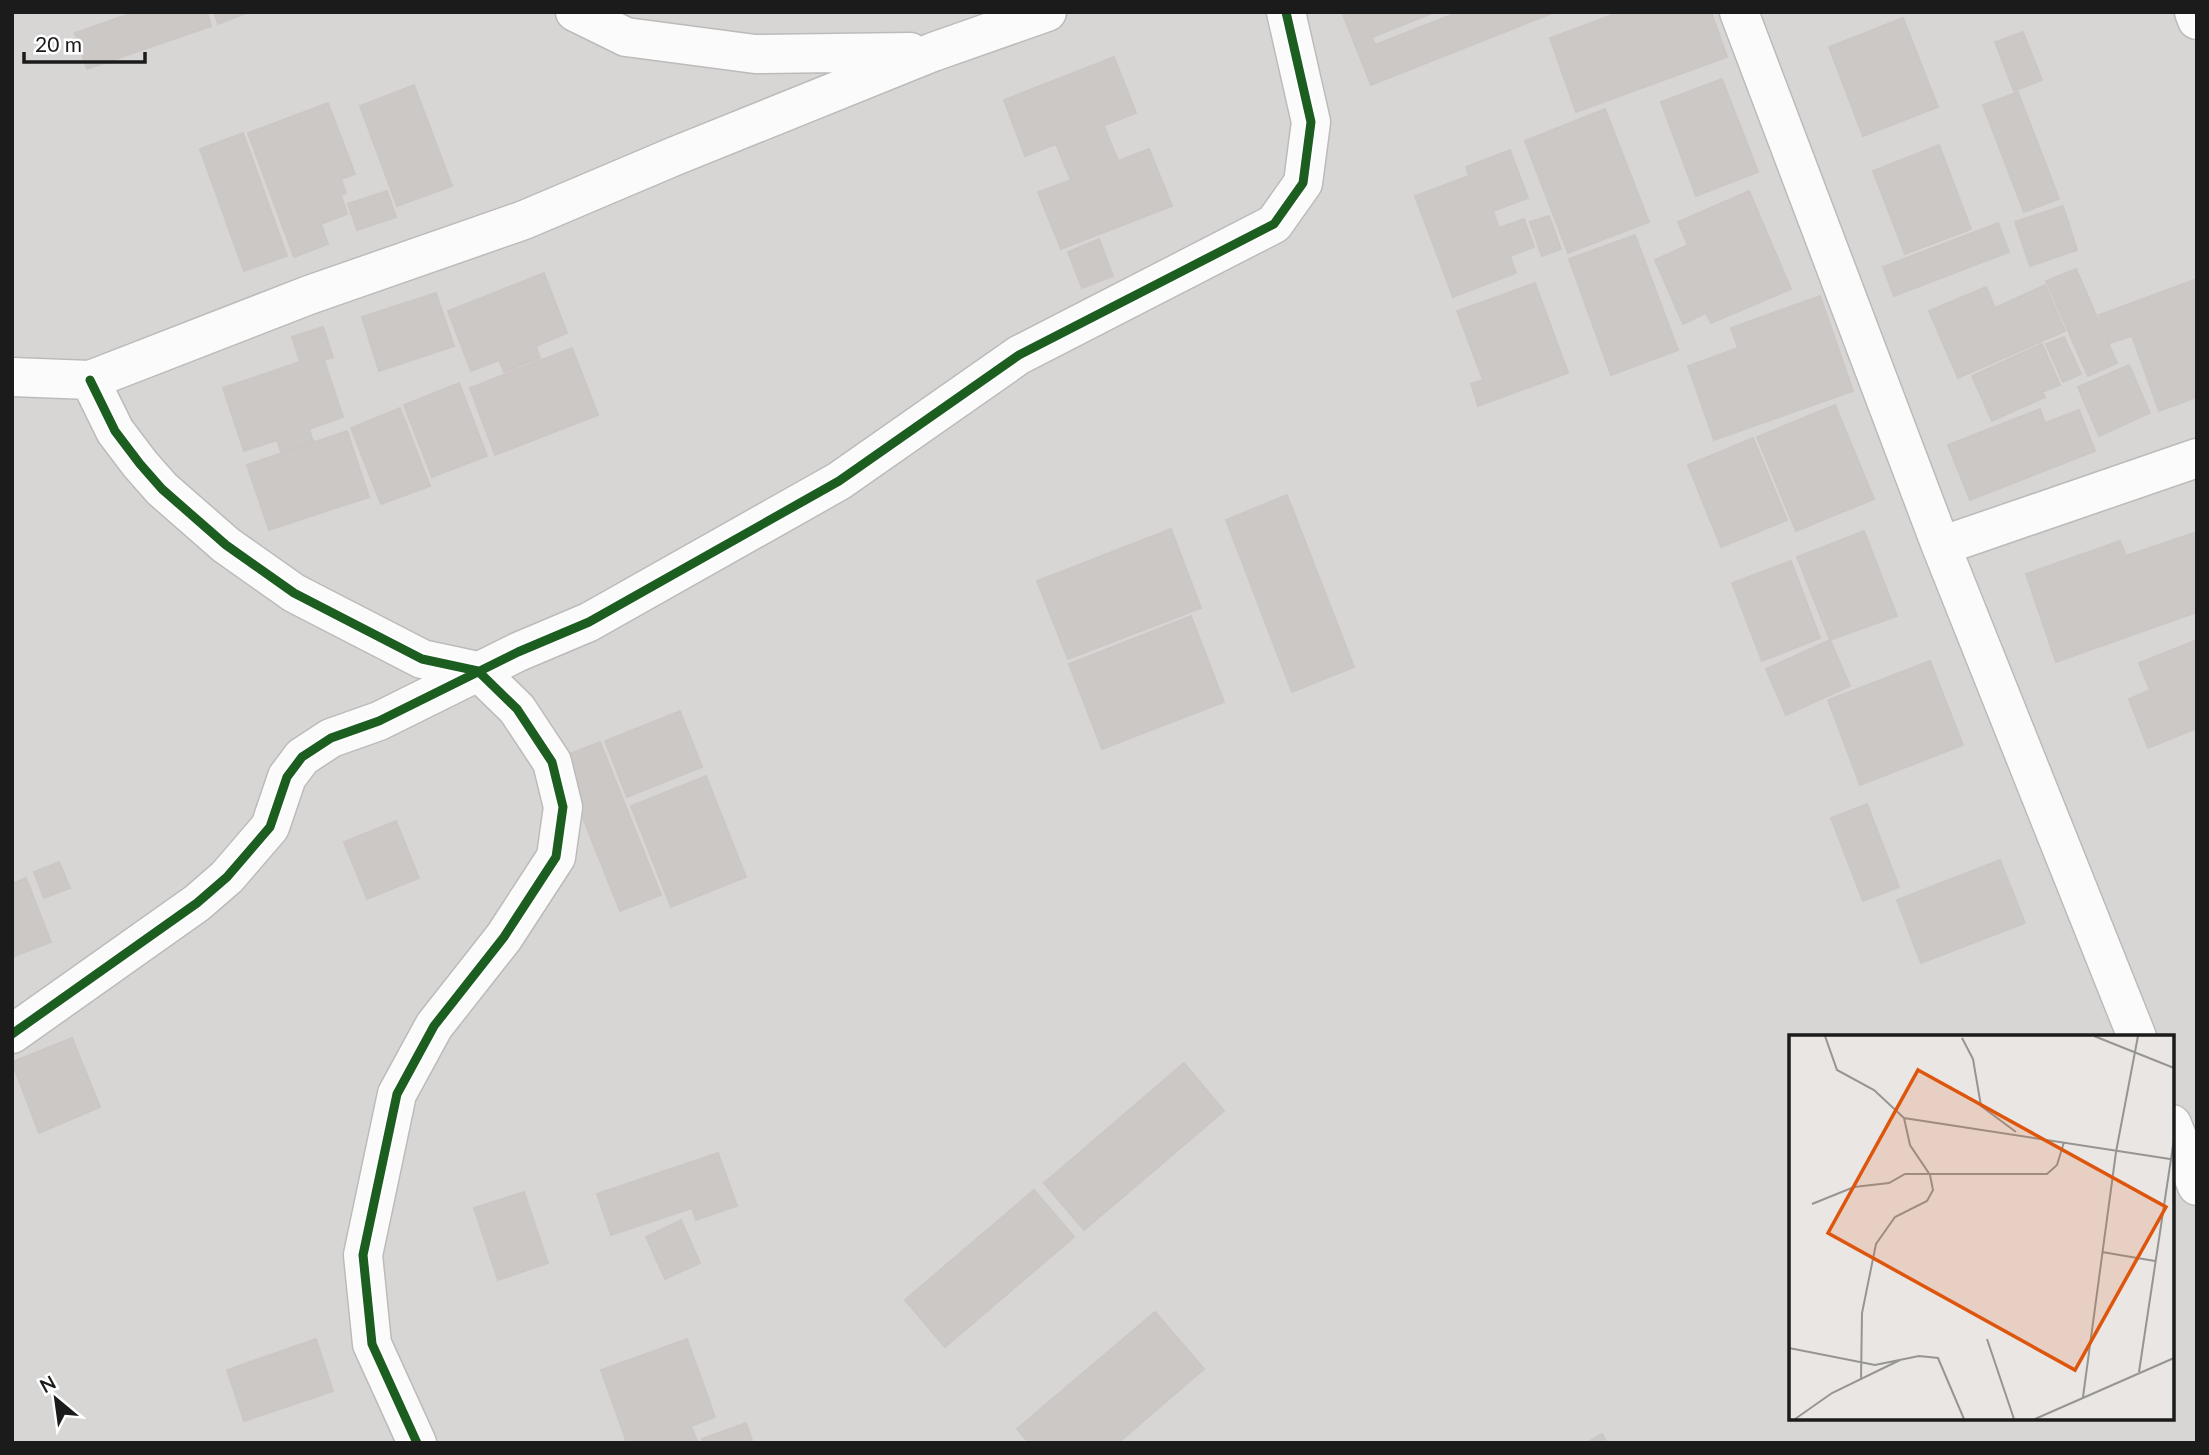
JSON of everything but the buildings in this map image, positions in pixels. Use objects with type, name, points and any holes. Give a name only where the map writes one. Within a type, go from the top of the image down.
[{"type":"street","points":[[575,12],[626,37],[755,54],[933,52]]},
{"type":"street","points":[[12,377],[90,380],[309,295],[524,220],[933,52],[1047,12]]},
{"type":"street","points":[[12,1034],[197,903],[227,877],[270,827],[287,777],[302,757],[331,738],[379,720],[478,671],[589,622],[839,481],[1019,355],[1274,224],[1303,183],[1311,122],[1286,12]]},
{"type":"street","points":[[1739,12],[1941,546],[2136,1035]]},
{"type":"street","points":[[2194,12],[2197,20]]},
{"type":"street","points":[[90,380],[115,431],[140,464],[162,489],[226,545],[294,593],[422,659],[478,671],[517,709],[552,762],[563,807],[556,857],[505,937],[434,1026],[397,1094],[363,1255],[372,1344],[417,1443]]},
{"type":"street","points":[[1941,546],[2197,458]]},
{"type":"street","points":[[2174,1129],[2197,1186]]},
{"type":"shaded area","points":[[12,12],[2197,12],[2197,1443],[12,1443]]},
{"type":"cycle path","points":[[12,1034],[197,903],[227,877],[270,827],[287,777],[302,757],[331,738],[379,721],[518,652],[589,622],[839,481],[1019,355],[1274,224],[1303,183],[1311,122],[1286,12]]},
{"type":"cycle path","points":[[90,380],[115,431],[140,464],[162,489],[226,545],[294,593],[422,659],[478,671],[517,709],[552,762],[563,807],[556,857],[504,937],[434,1026],[397,1094],[363,1255],[372,1344],[417,1443]]}]
